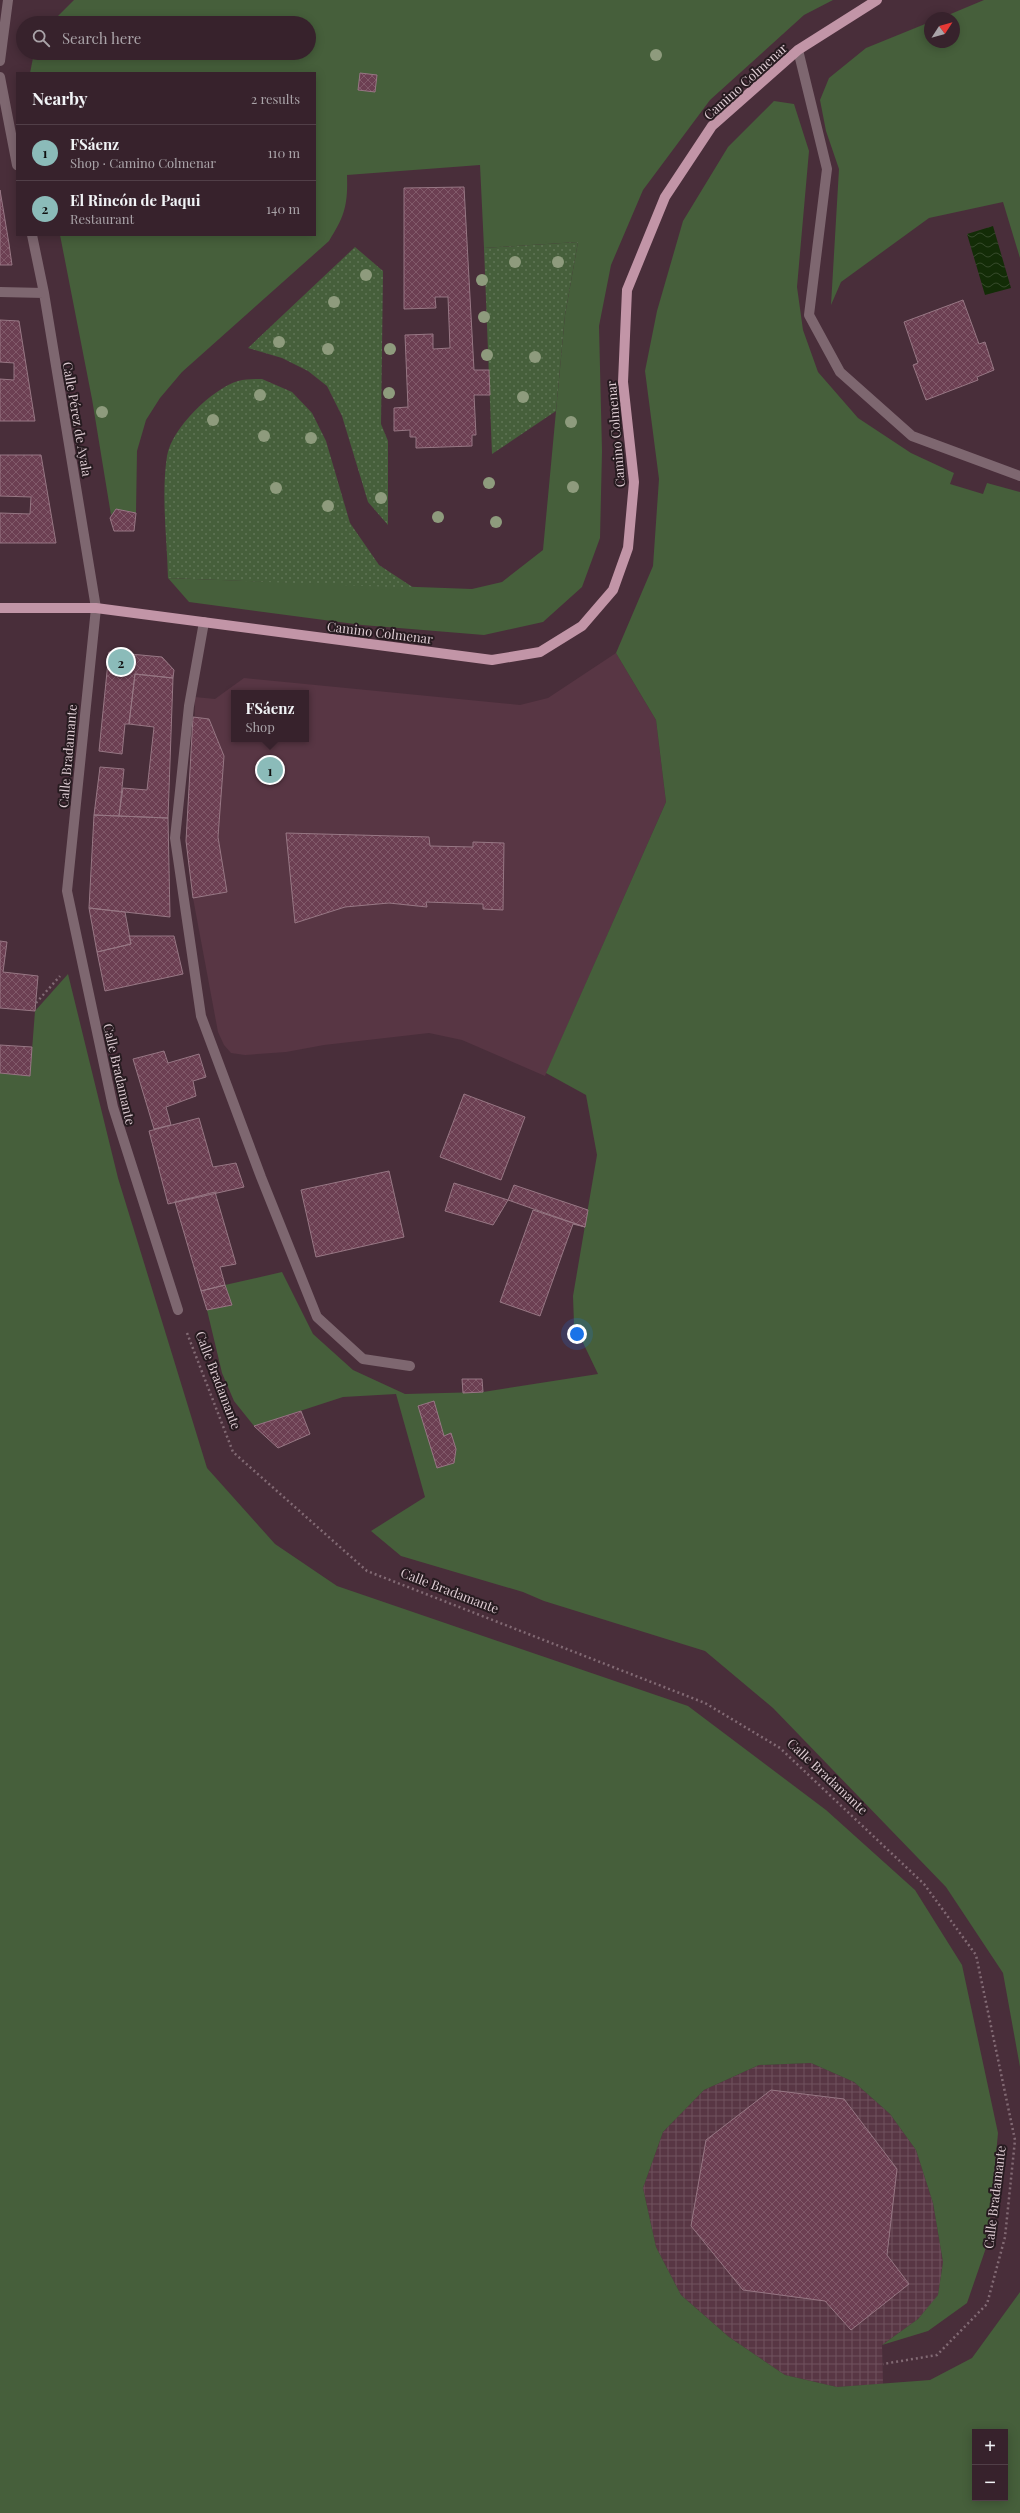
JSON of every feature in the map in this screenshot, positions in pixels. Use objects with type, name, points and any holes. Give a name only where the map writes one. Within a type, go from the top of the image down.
[{"type":"main road","name":"Camino Colmenar","points":[[0,608],[96,608],[492,660],[540,652],[582,626],[613,590],[628,548],[634,482],[623,382],[627,290],[665,197],[712,126],[798,50],[877,0]]},
{"type":"street","points":[[0,61],[8,0]]},
{"type":"street","points":[[798,50],[827,170],[809,314],[840,372],[912,436],[1020,476]]},
{"type":"street","points":[[0,77],[16,160]]},
{"type":"street","points":[[0,137],[11,137]]},
{"type":"street","name":"Calle Pérez de Ayala","points":[[32,236],[44,293],[96,608]]},
{"type":"street","points":[[0,292],[44,293]]},
{"type":"street","name":"Calle Bradamante","points":[[96,608],[67,891],[113,1107],[178,1310]]},
{"type":"street","points":[[204,622],[189,706],[176,838],[201,1016],[261,1177],[317,1317],[363,1359],[410,1366]]},
{"type":"path","points":[[36,1003],[61,974]]},
{"type":"path","name":"Calle Bradamante","points":[[178,1310],[233,1452],[367,1571],[705,1703],[780,1748],[924,1884],[976,1955],[1015,2140],[1005,2237],[987,2304],[937,2354],[883,2364]]},
{"type":"shaded area","points":[[74,0],[833,0],[804,15],[710,100],[643,190],[611,265],[599,326],[602,451],[600,538],[582,587],[543,622],[484,635],[362,625],[189,602],[168,578],[472,589],[502,582],[543,550],[565,315],[578,242],[484,248],[480,165],[347,175],[347,194],[344,210],[339,224],[329,241],[182,372],[160,398],[146,420],[137,451],[136,513],[116,509],[111,515],[92,399],[60,236],[316,236],[316,72],[30,72],[33,60],[316,60],[316,16],[58,16]]},
{"type":"shaded area","points":[[984,0],[1020,0],[1020,258],[1003,202],[929,218],[841,282],[831,305],[839,169],[826,131],[820,100],[829,78],[866,48],[924,24],[924,48],[960,48],[960,12],[955,12]]},
{"type":"shaded area","points":[[774,101],[794,104],[809,151],[797,287],[803,330],[818,372],[858,418],[911,453],[954,473],[950,484],[983,494],[987,483],[1020,492],[1020,2067],[1003,1973],[946,1887],[773,1708],[705,1651],[544,1601],[523,1592],[401,1556],[371,1531],[425,1497],[396,1394],[343,1397],[254,1426],[234,1401],[222,1373],[207,1310],[232,1305],[225,1285],[282,1272],[313,1334],[353,1370],[405,1394],[483,1392],[598,1374],[574,1324],[573,1296],[597,1155],[586,1095],[546,1073],[666,802],[656,720],[616,653],[653,566],[659,479],[645,371],[657,311],[683,221],[728,147]]},
{"type":"shaded area","points":[[578,242],[565,315],[556,411],[492,454],[484,248]]},
{"type":"shaded area","points":[[355,247],[383,271],[381,424],[388,441],[388,525],[368,502],[342,416],[327,386],[308,371],[282,358],[248,348]]},
{"type":"shaded area","points":[[247,379],[262,379],[292,392],[312,413],[326,441],[350,523],[379,565],[414,588],[168,578],[164,486],[167,456],[170,445],[185,422],[205,401],[217,392],[238,381]]},
{"type":"shaded area","points":[[616,653],[656,720],[666,802],[545,1076],[462,1040],[429,1033],[324,1045],[286,1052],[245,1055],[231,1053],[224,1045],[218,1032],[193,898],[195,697],[215,699],[244,678],[520,705],[548,698]]},
{"type":"shaded area","points":[[68,974],[118,1178],[207,1468],[275,1544],[337,1586],[688,1706],[826,1810],[915,1890],[962,1965],[998,2133],[988,2242],[967,2303],[928,2331],[882,2345],[918,2319],[938,2295],[943,2262],[933,2203],[916,2150],[890,2114],[854,2082],[811,2063],[759,2065],[704,2090],[663,2132],[643,2188],[656,2247],[681,2295],[729,2337],[785,2375],[837,2387],[930,2380],[972,2358],[1020,2292],[1020,2513],[0,2513],[0,1073],[30,1076],[35,1011]]},
{"type":"shaded area","points":[[811,2063],[854,2082],[890,2114],[916,2150],[933,2203],[943,2262],[938,2296],[918,2319],[882,2345],[883,2384],[837,2387],[785,2375],[729,2337],[681,2295],[656,2247],[643,2188],[663,2132],[704,2090],[759,2065]]},
{"type":"water","points":[[993,226],[1011,288],[985,295],[967,234]]},
{"type":"building","points":[[360,73],[377,75],[375,92],[358,90]]},
{"type":"building","points":[[464,187],[474,370],[489,370],[490,395],[474,395],[476,435],[472,435],[472,446],[416,448],[416,437],[410,437],[410,430],[394,431],[394,408],[408,407],[405,335],[433,334],[433,349],[450,348],[448,297],[435,297],[436,308],[404,309],[404,188]]},
{"type":"building","points":[[0,190],[9,244],[12,265],[0,265]]},
{"type":"building","points":[[963,300],[979,344],[985,342],[994,370],[977,377],[978,380],[926,400],[913,365],[918,363],[904,322]]},
{"type":"building","points":[[0,320],[19,321],[35,421],[0,421],[0,379],[14,380],[14,363],[0,362]]},
{"type":"building","points":[[0,455],[41,455],[56,543],[0,543],[0,513],[30,514],[31,497],[0,496]]},
{"type":"building","points":[[116,509],[136,513],[134,531],[114,531],[110,518]]},
{"type":"building","points":[[109,652],[162,657],[174,670],[173,678],[135,674],[129,724],[125,724],[122,754],[99,751]]},
{"type":"building","points":[[135,674],[173,678],[168,818],[119,816],[123,788],[147,790],[154,727],[129,724]]},
{"type":"building","points":[[193,717],[209,719],[224,756],[218,837],[227,892],[193,898],[186,841]]},
{"type":"building","points":[[100,767],[124,769],[119,816],[94,815]]},
{"type":"building","points":[[94,815],[168,818],[170,917],[89,908]]},
{"type":"building","points":[[286,833],[429,837],[430,846],[473,847],[473,842],[504,843],[503,910],[483,909],[483,904],[426,902],[427,907],[389,903],[345,907],[295,923]]},
{"type":"building","points":[[89,908],[125,912],[131,944],[97,952]]},
{"type":"building","points":[[129,936],[174,936],[183,974],[105,991],[97,952],[131,944]]},
{"type":"building","points":[[0,941],[7,942],[3,972],[38,976],[35,1011],[0,1008]]},
{"type":"building","points":[[0,1045],[32,1047],[30,1076],[0,1073]]},
{"type":"building","points":[[164,1051],[168,1063],[199,1054],[206,1077],[193,1081],[196,1096],[166,1107],[171,1125],[154,1129],[133,1059]]},
{"type":"building","points":[[464,1094],[525,1117],[501,1180],[440,1157]]},
{"type":"building","points":[[199,1118],[213,1167],[236,1163],[244,1187],[168,1204],[149,1131]]},
{"type":"building","points":[[389,1171],[404,1237],[316,1257],[301,1190]]},
{"type":"building","points":[[454,1183],[508,1200],[493,1225],[445,1211]]},
{"type":"building","points":[[514,1185],[588,1210],[585,1227],[508,1200]]},
{"type":"building","points":[[215,1192],[236,1264],[220,1267],[225,1285],[201,1291],[175,1202]]},
{"type":"building","points":[[533,1210],[585,1227],[573,1224],[540,1316],[500,1302]]},
{"type":"building","points":[[225,1285],[232,1305],[207,1310],[201,1291]]},
{"type":"building","points":[[462,1379],[482,1379],[483,1392],[463,1393]]},
{"type":"building","points":[[434,1401],[444,1436],[451,1433],[456,1449],[454,1463],[437,1468],[418,1406]]},
{"type":"building","points":[[301,1411],[310,1434],[278,1448],[254,1426]]},
{"type":"building","points":[[771,2090],[844,2099],[897,2169],[887,2255],[909,2284],[851,2330],[825,2301],[743,2290],[691,2226],[706,2140]]},
{"type":"place","name":"El Rincón de Paqui","points":[[121,662]]},
{"type":"place","name":"FSáenz","points":[[270,770]]}]
